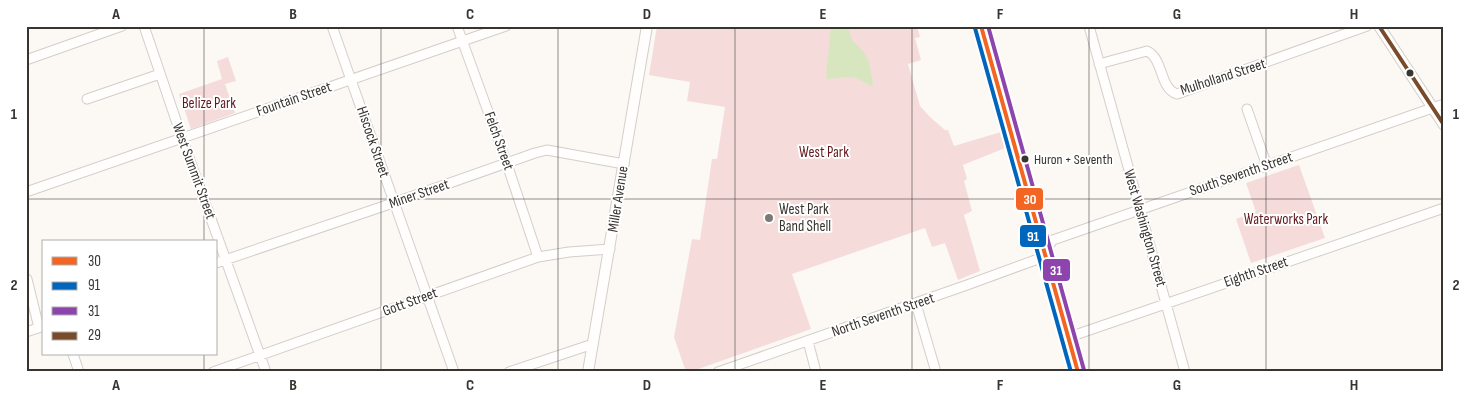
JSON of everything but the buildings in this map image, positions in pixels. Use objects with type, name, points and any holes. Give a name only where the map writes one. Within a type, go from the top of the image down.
[{"type":"main road","name":"Miller Avenue","points":[[588,372],[647,26]]},
{"type":"main road","points":[[981,26],[1078,372]]},
{"type":"main road","points":[[1379,26],[1444,125]]},
{"type":"street","points":[[26,60],[122,26]]},
{"type":"street","name":"West Summit Street","points":[[144,26],[266,372]]},
{"type":"street","name":"Hiscock Street","points":[[332,26],[454,372]]},
{"type":"street","name":"Felch Street","points":[[457,26],[507,164],[538,257]]},
{"type":"street","name":"Fountain Street","points":[[26,192],[506,26]]},
{"type":"street","name":"West Washington Street","points":[[1089,26],[1185,372]]},
{"type":"street","name":"Mulholland Street","points":[[1099,64],[1147,51],[1155,58],[1168,88],[1177,94],[1367,26]]},
{"type":"street","points":[[87,99],[160,74]]},
{"type":"street","name":"South Seventh Street","points":[[1043,251],[1053,240],[1444,104]]},
{"type":"street","points":[[1247,109],[1267,166]]},
{"type":"street","name":"Miner Street","points":[[218,262],[546,150],[624,164]]},
{"type":"street","name":"Eighth Street","points":[[1068,336],[1444,208]]},
{"type":"street","name":"Gott Street","points":[[213,372],[538,257],[569,252],[610,250]]},
{"type":"street","name":"North Seventh Street","points":[[718,372],[916,304],[1038,259],[1043,251]]},
{"type":"street","points":[[26,332],[41,327],[27,279]]},
{"type":"street","points":[[916,304],[936,372]]},
{"type":"street","points":[[808,341],[816,372]]},
{"type":"street","points":[[509,372],[593,344]]},
{"type":"street","points":[[74,356],[79,372]]},
{"type":"green space","name":"West Park","points":[[657,26],[917,26],[920,37],[915,38],[921,60],[908,64],[920,106],[945,130],[948,130],[954,146],[1001,132],[1005,148],[963,165],[967,179],[964,181],[972,211],[964,215],[980,271],[958,280],[945,243],[932,247],[925,228],[792,274],[811,329],[686,372],[674,337],[692,239],[700,240],[712,159],[717,159],[725,107],[687,101],[690,82],[649,75]]},
{"type":"green space","name":"Belize Park","points":[[228,57],[236,81],[225,84],[235,113],[191,129],[179,94],[222,79],[217,61]]},
{"type":"green space","name":"Waterworks Park","points":[[1299,165],[1325,238],[1251,263],[1236,219],[1256,212],[1246,183]]},
{"type":"shaded area","points":[[840,26],[849,30],[852,40],[863,51],[869,62],[873,84],[871,86],[856,78],[828,79],[826,77],[831,27]]},
{"type":"transit line","name":"30","points":[[981,26],[1078,372]]},
{"type":"transit line","name":"31","points":[[988,26],[1084,370]]},
{"type":"transit line","name":"29","points":[[1379,26],[1444,125]]},
{"type":"transit line","name":"91","points":[[975,28],[1071,372]]},
{"type":"place","name":"Huron + Seventh","points":[[1025,159]]},
{"type":"place","name":"West Park Band Shell","points":[[769,218]]}]
